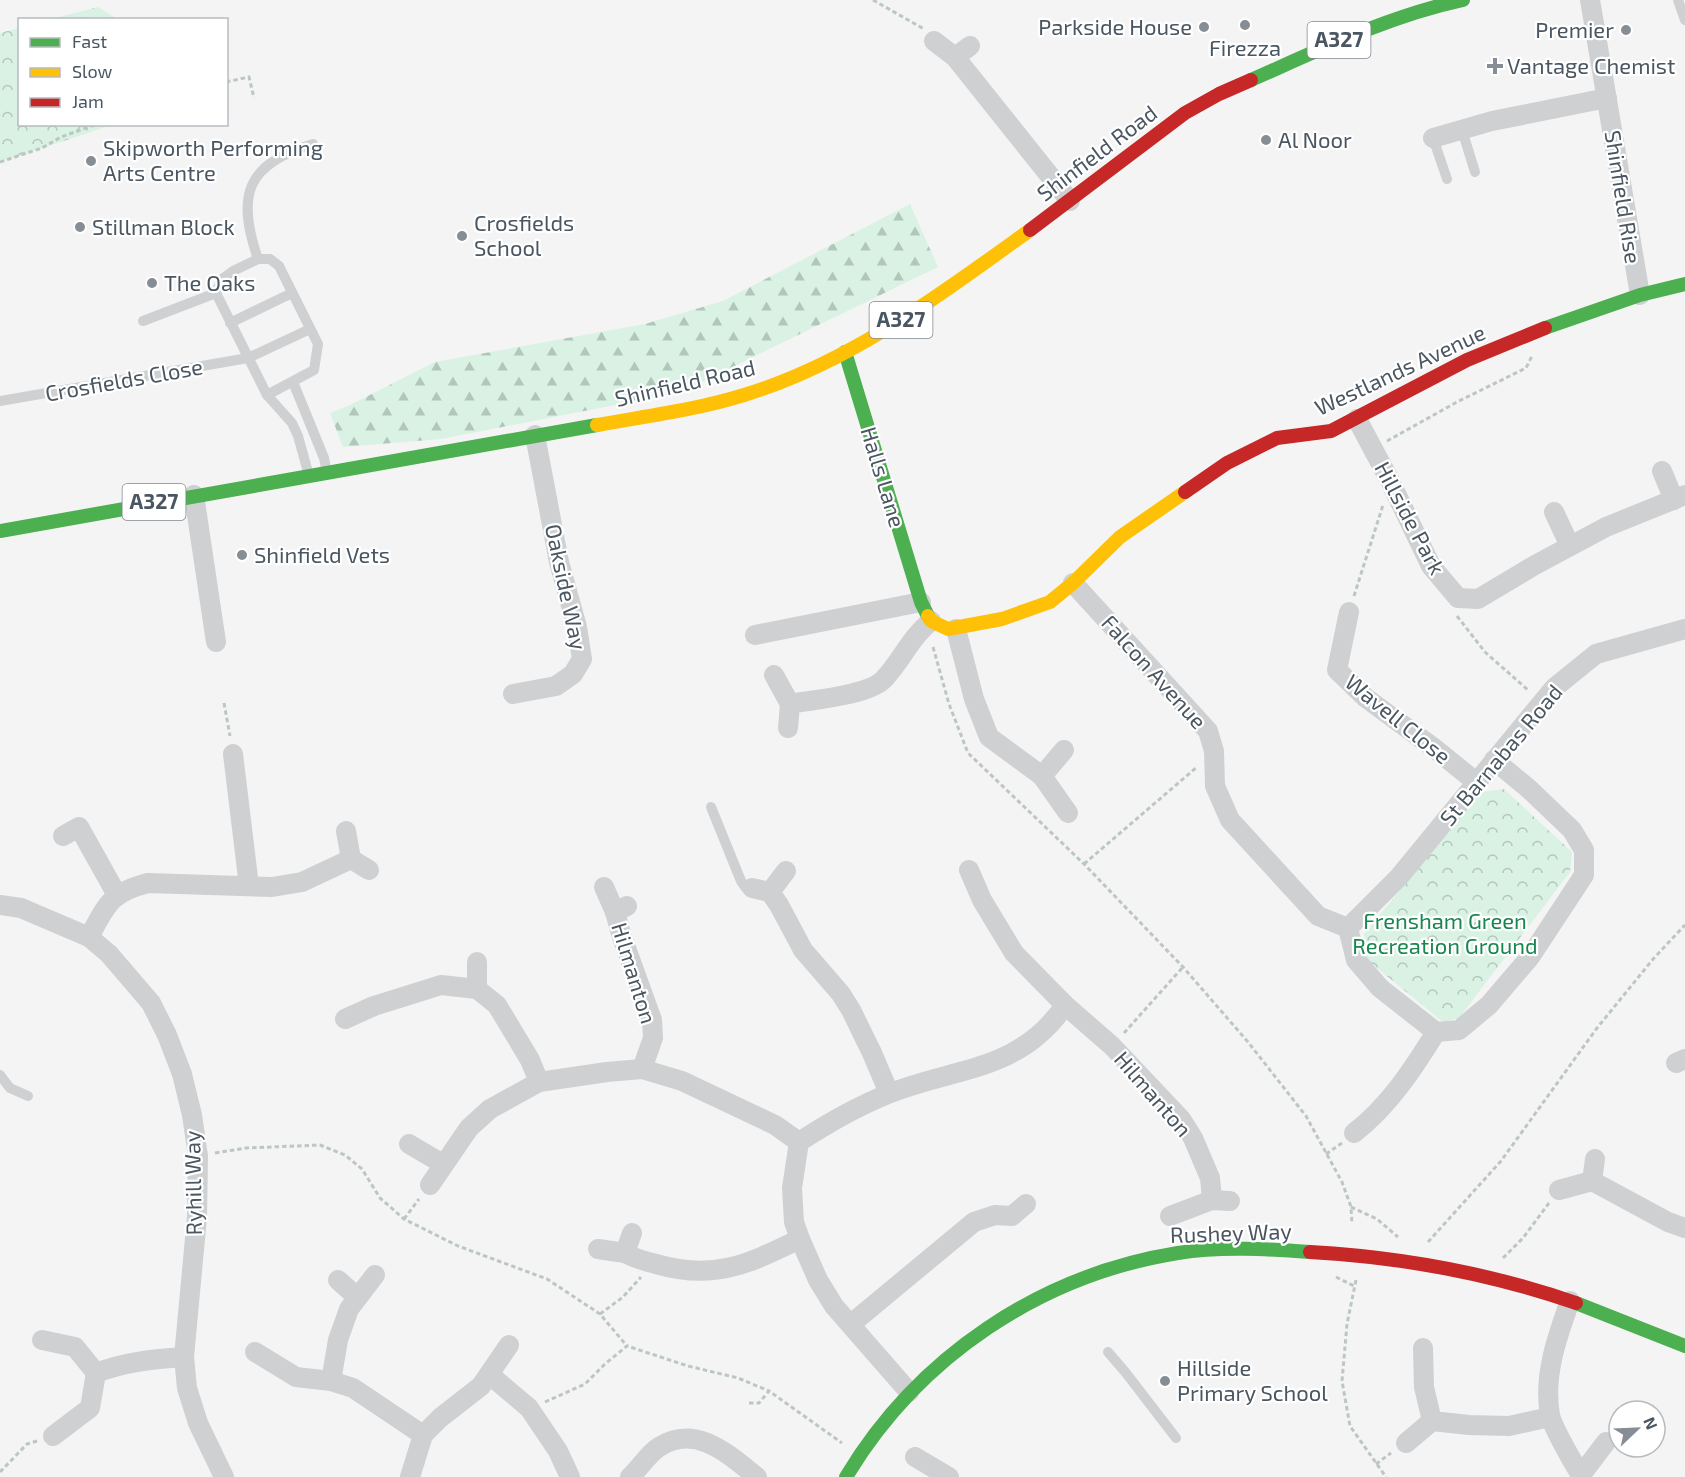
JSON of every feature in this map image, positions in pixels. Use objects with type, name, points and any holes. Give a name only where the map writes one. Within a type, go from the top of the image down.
[{"type":"street","name":"Shinfield Road","points":[[0,531],[728,400],[799,374],[845,352],[935,298],[1070,201],[1185,113],[1219,94],[1401,12],[1463,0]]},
{"type":"street","name":"Shinfield Rise","points":[[1590,0],[1640,295]]},
{"type":"street","points":[[934,41],[962,51],[1070,201]]},
{"type":"street","name":"Shinfield Rise","points":[[1433,138],[1492,121],[1607,98]]},
{"type":"street","name":"Westlands Avenue","points":[[956,629],[1002,619],[1050,602],[1120,537],[1227,463],[1277,438],[1331,431],[1467,360],[1542,329],[1640,295],[1685,284]]},
{"type":"street","name":"Halls Lane","points":[[845,352],[921,602],[931,621]]},
{"type":"street","name":"Hillside Park","points":[[1357,419],[1431,566],[1458,598],[1478,599],[1534,565],[1606,527],[1679,498],[1662,471]]},
{"type":"street","name":"Oakside Way","points":[[513,693],[556,686],[573,674],[582,659],[577,627],[559,562],[535,435]]},
{"type":"street","points":[[194,495],[216,642]]},
{"type":"street","points":[[1554,512],[1570,546]]},
{"type":"street","name":"Falcon Avenue","points":[[1073,583],[1208,731],[1214,751],[1215,786],[1230,820],[1318,916],[1348,928]]},
{"type":"street","points":[[754,635],[921,602]]},
{"type":"street","name":"Wavell Close","points":[[1349,612],[1337,670],[1366,699],[1434,748],[1476,782]]},
{"type":"street","points":[[790,704],[870,689],[883,681],[918,632],[931,621],[939,626],[956,629],[974,699],[989,737],[1042,776],[1068,813]]},
{"type":"street","name":"St Barnabas Road","points":[[1348,928],[1399,877],[1554,688],[1596,654],[1685,629]]},
{"type":"street","points":[[774,675],[790,704],[788,728]]},
{"type":"street","points":[[1042,776],[1064,750]]},
{"type":"street","points":[[233,754],[249,886]]},
{"type":"street","points":[[1348,928],[1356,960],[1380,988],[1419,1021],[1437,1032],[1458,1030],[1489,1005],[1530,957],[1584,875],[1584,850],[1572,830],[1494,760]]},
{"type":"street","points":[[63,836],[79,827],[117,895]]},
{"type":"street","points":[[346,831],[351,859],[369,870]]},
{"type":"street","points":[[88,937],[108,903],[130,888],[148,884],[272,887],[302,882],[351,859]]},
{"type":"street","name":"Hilmanton","points":[[969,870],[974,903],[1014,953],[1065,1005],[1112,1046],[1187,1128],[1221,1201],[1170,1216]]},
{"type":"street","points":[[786,871],[761,890],[779,905],[803,950],[841,994],[872,1053],[889,1093]]},
{"type":"street","name":"Hilmanton","points":[[604,887],[621,909],[622,937],[652,1020],[652,1038],[642,1069]]},
{"type":"street","name":"Ryhill Way","points":[[0,905],[21,908],[88,937],[108,954],[151,1003],[167,1035],[182,1074],[192,1115],[198,1156],[197,1217],[184,1357],[187,1388],[198,1423],[224,1477]]},
{"type":"street","points":[[477,962],[477,989]]},
{"type":"street","points":[[345,1019],[374,1006],[441,985],[477,989],[497,1005],[525,1052],[539,1082]]},
{"type":"street","points":[[909,1392],[834,1306],[818,1280],[794,1222],[792,1188],[799,1142],[838,1117],[889,1093],[982,1067],[1019,1050],[1054,1020],[1065,1005]]},
{"type":"street","points":[[1354,1133],[1392,1098],[1437,1032]]},
{"type":"street","points":[[430,1185],[469,1128],[490,1109],[539,1082],[642,1069],[682,1081],[732,1104],[775,1125],[799,1142]]},
{"type":"street","points":[[409,1144],[443,1164]]},
{"type":"street","points":[[1592,1181],[1595,1159]]},
{"type":"street","points":[[1559,1190],[1592,1181],[1668,1222],[1685,1228]]},
{"type":"street","points":[[851,1324],[974,1222],[995,1215],[1018,1218]]},
{"type":"street","points":[[626,1253],[632,1233]]},
{"type":"street","points":[[598,1249],[626,1253],[634,1258],[697,1272],[728,1269],[800,1239]]},
{"type":"street","name":"Rushey Way","points":[[846,1477],[867,1442],[909,1392],[950,1354],[977,1334],[1038,1298],[1074,1282],[1112,1269],[1178,1253],[1219,1250],[1352,1254],[1482,1275],[1612,1315],[1685,1346]]},
{"type":"street","points":[[331,1381],[338,1340],[349,1309],[375,1275]]},
{"type":"street","points":[[338,1280],[357,1297]]},
{"type":"street","points":[[1570,1301],[1554,1348],[1549,1390],[1550,1417],[1582,1476],[1606,1442]]},
{"type":"street","points":[[42,1340],[75,1347],[96,1373],[90,1408],[53,1436]]},
{"type":"street","points":[[410,1477],[423,1435],[440,1418],[481,1386],[509,1345]]},
{"type":"street","points":[[1423,1348],[1432,1366],[1424,1387],[1432,1422]]},
{"type":"street","points":[[255,1352],[296,1377],[331,1381],[353,1388],[423,1435]]},
{"type":"street","points":[[96,1373],[144,1359],[184,1357]]},
{"type":"street","points":[[490,1375],[529,1408],[558,1451],[570,1477]]},
{"type":"street","points":[[1406,1443],[1432,1422],[1509,1426],[1550,1417]]},
{"type":"street","points":[[630,1477],[657,1448],[672,1440],[695,1439],[717,1446],[757,1477]]},
{"type":"street","points":[[915,1457],[949,1477]]},
{"type":"lane","points":[[1678,0],[1685,20]]},
{"type":"lane","points":[[1462,130],[1474,172]]},
{"type":"lane","points":[[1433,138],[1447,179]]},
{"type":"lane","points":[[258,259],[250,236],[246,198],[261,169],[291,150],[313,144]]},
{"type":"lane","points":[[143,321],[216,293],[222,279],[233,271],[258,259],[270,259],[279,266],[318,344],[314,370],[267,395]]},
{"type":"lane","points":[[216,293],[267,395],[292,423],[298,436],[308,475]]},
{"type":"lane","points":[[230,323],[292,293]]},
{"type":"lane","name":"Crosfields Close","points":[[0,401],[248,358],[310,329]]},
{"type":"lane","points":[[293,382],[324,458],[326,472]]},
{"type":"lane","points":[[711,807],[745,887],[761,890]]},
{"type":"lane","points":[[0,1075],[10,1088],[28,1096]]},
{"type":"lane","points":[[1107,1352],[1176,1438]]},
{"type":"path","points":[[873,0],[924,30],[934,41]]},
{"type":"path","points":[[228,82],[249,77],[254,98]]},
{"type":"path","points":[[0,162],[91,126]]},
{"type":"path","points":[[1373,447],[1526,368],[1537,348],[1542,329]]},
{"type":"path","points":[[1349,612],[1390,481]]},
{"type":"path","points":[[1457,616],[1485,652],[1542,703]]},
{"type":"path","points":[[931,621],[931,640],[949,704],[968,753],[1084,864],[1183,967],[1248,1042],[1306,1116],[1342,1182],[1351,1207],[1352,1224]]},
{"type":"path","points":[[224,703],[233,754]]},
{"type":"path","points":[[1084,864],[1214,751]]},
{"type":"path","points":[[1428,1242],[1501,1161],[1597,1028],[1654,958],[1685,925]]},
{"type":"path","points":[[1112,1046],[1183,967]]},
{"type":"path","points":[[198,1156],[246,1148],[320,1145],[345,1155],[362,1169],[380,1198],[404,1219],[458,1246],[547,1279],[600,1314],[627,1346],[688,1366],[738,1378],[770,1391],[848,1447]]},
{"type":"path","points":[[404,1219],[430,1185]]},
{"type":"path","points":[[1497,1264],[1523,1238],[1559,1190]]},
{"type":"path","points":[[1351,1207],[1377,1219],[1404,1240]]},
{"type":"path","points":[[600,1314],[623,1297],[644,1274],[650,1262]]},
{"type":"path","points":[[1356,1280],[1347,1324],[1342,1381],[1350,1426],[1386,1477]]},
{"type":"path","points":[[529,1408],[585,1384],[604,1364],[627,1346]]},
{"type":"path","points":[[749,1402],[759,1403],[770,1391]]},
{"type":"path","points":[[0,1472],[27,1444],[53,1436]]},
{"type":"green space","points":[[98,7],[115,18],[55,18]]},
{"type":"green space","points":[[18,28],[18,126],[107,126],[0,162],[0,33]]},
{"type":"green space","points":[[910,204],[938,267],[681,392],[441,439],[343,447],[330,413],[435,362],[645,324],[723,301]]},
{"type":"green space","name":"Frensham Green Recreation Ground","points":[[1504,789],[1572,852],[1570,872],[1459,1018],[1443,1022],[1366,959],[1364,934],[1481,792]]},
{"type":"traffic: fast","points":[[1251,80],[1382,24],[1463,0]]},
{"type":"traffic: fast","points":[[1545,328],[1640,295],[1685,284]]},
{"type":"traffic: fast","points":[[845,352],[921,602],[928,616]]},
{"type":"traffic: fast","points":[[0,531],[597,425]]},
{"type":"traffic: fast","points":[[846,1477],[875,1434],[909,1394],[946,1359],[987,1328],[1031,1302],[1078,1280],[1127,1264],[1178,1253],[1227,1249],[1310,1252]]},
{"type":"traffic: fast","points":[[1576,1303],[1685,1346]]},
{"type":"traffic: slow","points":[[597,425],[726,400],[783,381],[821,365],[858,346],[928,302],[1030,230]]},
{"type":"traffic: slow","points":[[928,616],[931,621],[948,629],[1002,619],[1050,602],[1120,537],[1185,492]]},
{"type":"traffic: jam","points":[[1030,230],[1185,113],[1251,80]]},
{"type":"traffic: jam","points":[[1185,492],[1227,463],[1277,438],[1331,431],[1467,360],[1545,328]]},
{"type":"traffic: jam","points":[[1310,1252],[1378,1258],[1445,1268],[1511,1283],[1576,1303]]},
{"type":"place","name":"Firezza","points":[[1245,25]]},
{"type":"place","name":"Parkside House","points":[[1204,27]]},
{"type":"place","name":"Premier","points":[[1626,30]]},
{"type":"place","name":"Vantage Chemist","points":[[1495,66]]},
{"type":"place","name":"Al Noor","points":[[1266,140]]},
{"type":"place","name":"Skipworth Performing Arts Centre","points":[[91,161]]},
{"type":"place","name":"Stillman Block","points":[[80,227]]},
{"type":"place","name":"Crosfields School","points":[[462,236]]},
{"type":"place","name":"The Oaks","points":[[152,283]]},
{"type":"place","name":"Shinfield Vets","points":[[242,555]]},
{"type":"place","name":"Hillside Primary School","points":[[1165,1381]]}]
